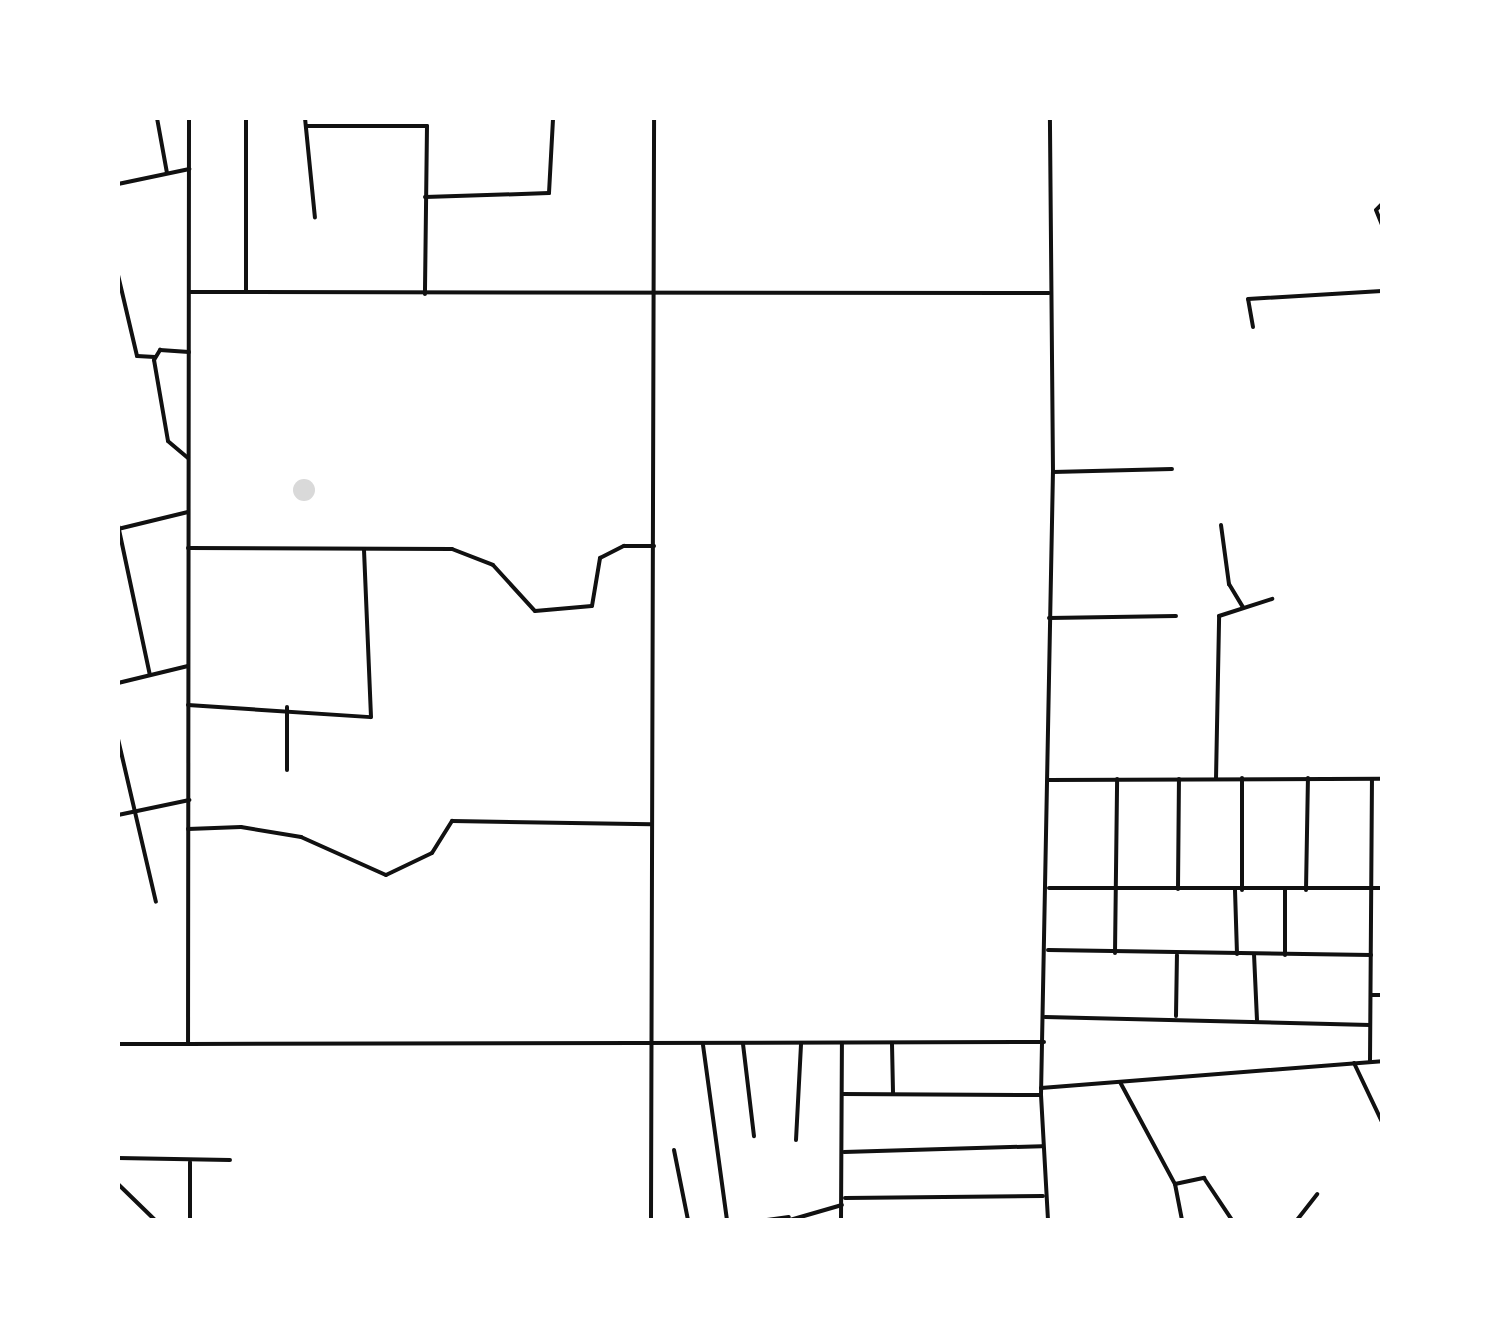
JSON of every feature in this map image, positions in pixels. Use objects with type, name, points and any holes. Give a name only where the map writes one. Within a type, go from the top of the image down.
[{"type":"street","points":[[157,118],[167,173]]},
{"type":"street","points":[[188,1044],[189,118]]},
{"type":"street","points":[[246,118],[246,292]]},
{"type":"street","points":[[305,118],[315,218]]},
{"type":"street","points":[[425,197],[549,193],[553,118]]},
{"type":"street","points":[[651,1220],[654,118]]},
{"type":"street","points":[[1048,1220],[1043,1196],[1041,1088],[1048,950],[1049,618],[1053,472],[1049,293],[1050,118]]},
{"type":"street","points":[[306,126],[425,124],[425,294]]},
{"type":"street","points":[[118,184],[189,169]]},
{"type":"street","points":[[1382,204],[1376,210],[1382,225]]},
{"type":"street","points":[[118,275],[137,356],[155,357]]},
{"type":"street","points":[[1253,327],[1248,299],[1382,291]]},
{"type":"street","points":[[189,292],[1049,293]]},
{"type":"street","points":[[189,352],[160,350],[155,357],[168,441],[189,459]]},
{"type":"street","points":[[1053,472],[1172,469]]},
{"type":"street","points":[[150,675],[118,527],[188,512]]},
{"type":"street","points":[[1221,525],[1229,584],[1243,607]]},
{"type":"street","points":[[188,548],[460,551],[493,565],[535,611],[592,606],[600,558],[624,546],[654,546]]},
{"type":"street","points":[[188,705],[317,708],[348,721],[373,714],[364,549]]},
{"type":"street","points":[[1216,779],[1218,622],[1243,607],[1272,599]]},
{"type":"street","points":[[1049,618],[1176,616]]},
{"type":"street","points":[[118,683],[188,666]]},
{"type":"street","points":[[287,707],[287,770]]},
{"type":"street","points":[[118,739],[156,902]]},
{"type":"street","points":[[1242,778],[1242,890]]},
{"type":"street","points":[[1306,890],[1308,778]]},
{"type":"street","points":[[1115,953],[1117,779]]},
{"type":"street","points":[[1178,889],[1179,779]]},
{"type":"street","points":[[1370,1062],[1372,779]]},
{"type":"street","points":[[1048,780],[1382,779]]},
{"type":"street","points":[[118,815],[189,800]]},
{"type":"street","points":[[188,829],[241,827],[301,837],[386,875],[432,853],[452,821],[651,824]]},
{"type":"street","points":[[1373,834],[1382,834]]},
{"type":"street","points":[[1049,888],[1382,888]]},
{"type":"street","points":[[1235,890],[1237,954]]},
{"type":"street","points":[[1285,890],[1285,955]]},
{"type":"street","points":[[1372,942],[1382,942]]},
{"type":"street","points":[[1048,950],[1177,955],[1371,955]]},
{"type":"street","points":[[1254,954],[1257,1020]]},
{"type":"street","points":[[1176,1017],[1177,955]]},
{"type":"street","points":[[1371,995],[1382,995]]},
{"type":"street","points":[[1045,1017],[1176,1017],[1370,1025]]},
{"type":"street","points":[[118,1044],[1044,1042]]},
{"type":"street","points":[[796,1140],[801,1043]]},
{"type":"street","points":[[743,1044],[754,1136]]},
{"type":"street","points":[[841,1220],[845,1198],[842,1044]]},
{"type":"street","points":[[892,1044],[893,1093]]},
{"type":"street","points":[[703,1045],[727,1220]]},
{"type":"street","points":[[1041,1088],[1382,1061]]},
{"type":"street","points":[[1354,1063],[1382,1122]]},
{"type":"street","points":[[1120,1082],[1175,1184],[1182,1220]]},
{"type":"street","points":[[842,1094],[1041,1095]]},
{"type":"street","points":[[844,1152],[1042,1146]]},
{"type":"street","points":[[674,1150],[688,1220]]},
{"type":"street","points":[[118,1158],[190,1162],[230,1160]]},
{"type":"street","points":[[190,1162],[190,1220]]},
{"type":"street","points":[[1175,1184],[1204,1178],[1232,1220]]},
{"type":"street","points":[[118,1184],[155,1220]]},
{"type":"street","points":[[1297,1220],[1317,1194]]},
{"type":"street","points":[[845,1198],[1043,1196]]},
{"type":"street","points":[[767,1220],[790,1218],[842,1205]]},
{"type":"shaded area","points":[[300,479],[308,479],[315,490],[308,501],[300,501],[293,494],[293,486]]}]
